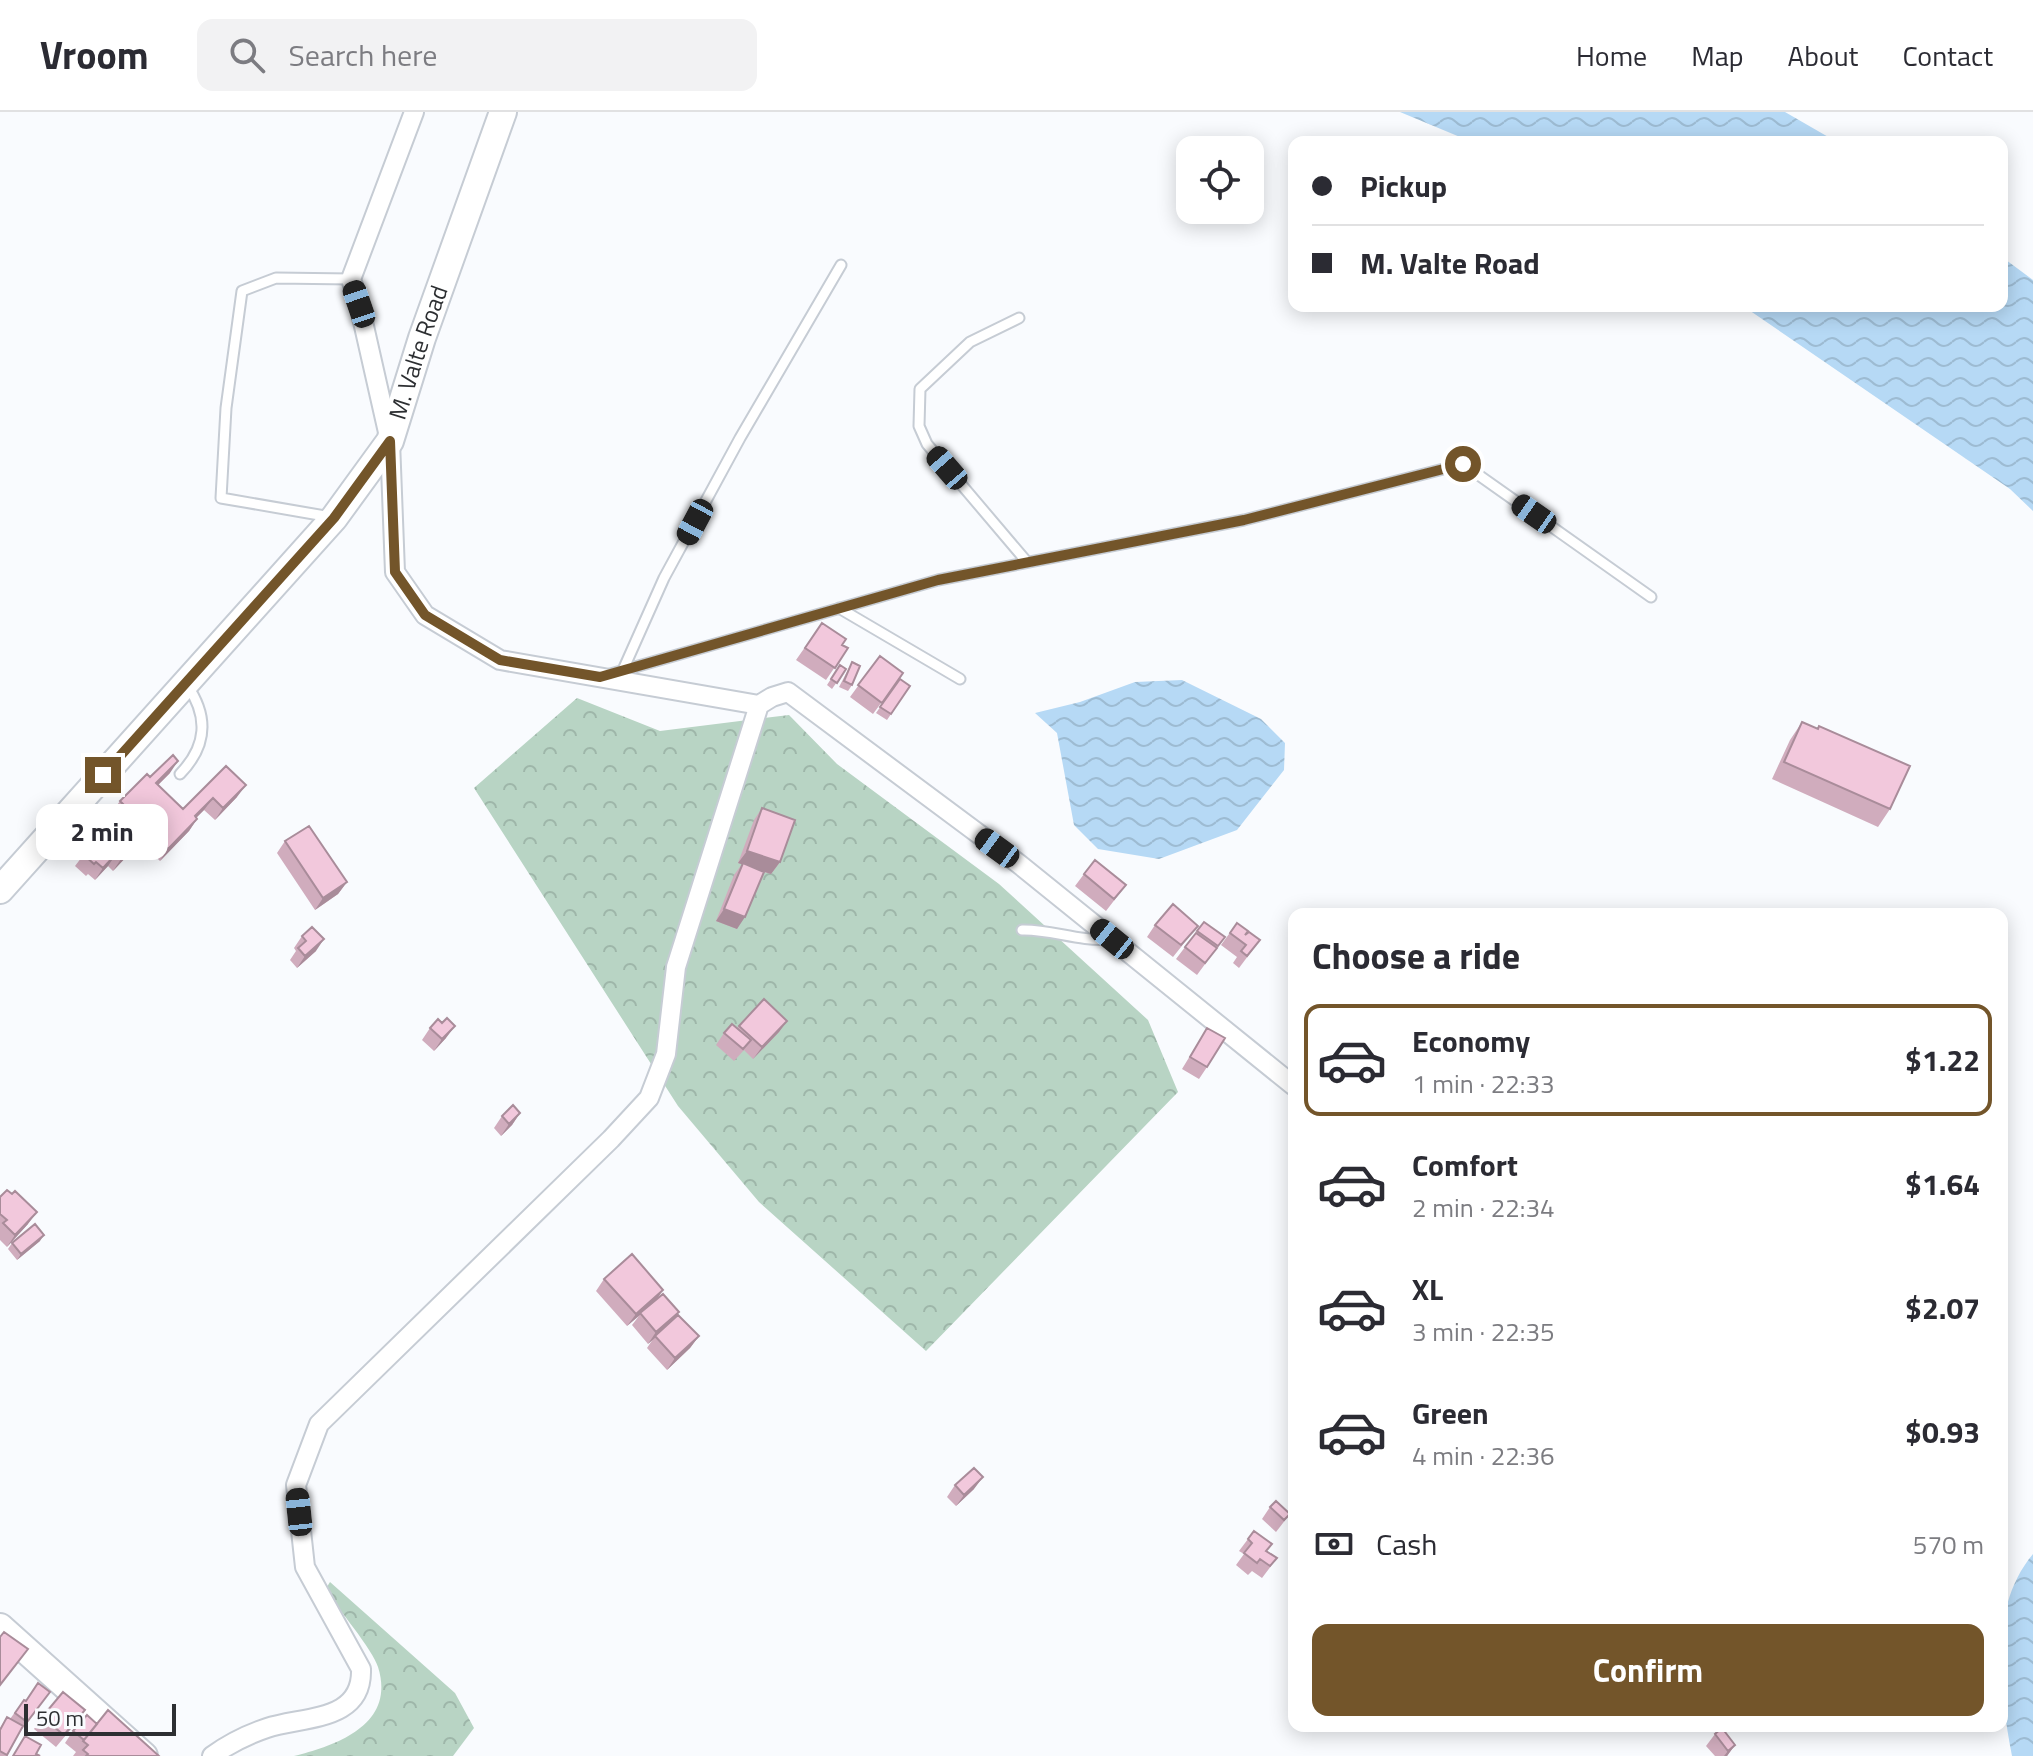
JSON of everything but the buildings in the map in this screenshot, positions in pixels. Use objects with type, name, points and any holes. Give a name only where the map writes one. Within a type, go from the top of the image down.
[{"type":"main road","name":"M. Valte Road","points":[[0,890],[334,518],[390,441],[422,338],[503,112]]},
{"type":"main road","points":[[0,1627],[144,1756]]},
{"type":"street","points":[[414,112],[351,279],[390,441],[395,572],[425,615],[500,660],[759,705]]},
{"type":"street","points":[[212,1756],[239,1737],[272,1726],[316,1719],[355,1698],[361,1686],[361,1669],[305,1567],[296,1485],[319,1424],[611,1139],[649,1098],[666,1054],[676,967],[759,705],[788,692],[1019,864],[1288,1081]]},
{"type":"lane","points":[[623,670],[664,578],[841,265]]},
{"type":"lane","points":[[334,518],[221,498],[226,408],[242,291],[276,278],[351,279]]},
{"type":"lane","points":[[1019,318],[970,342],[920,389],[919,426],[927,444],[1027,562]]},
{"type":"lane","points":[[600,677],[938,580],[1244,520],[1463,464],[1651,597]]},
{"type":"lane","points":[[839,608],[960,679]]},
{"type":"lane","points":[[180,774],[199,748],[202,731],[197,700],[185,682]]},
{"type":"lane","points":[[1022,930],[1112,939]]},
{"type":"green space","points":[[577,698],[660,731],[789,715],[837,764],[999,884],[1148,1020],[1178,1092],[926,1351],[759,1202],[678,1106],[474,788]]},
{"type":"green space","points":[[330,1582],[455,1693],[474,1728],[453,1756],[294,1756],[345,1738],[371,1717],[379,1703],[381,1687],[378,1667],[325,1590]]},
{"type":"water","points":[[1400,112],[1785,112],[1827,136],[1458,136]]},
{"type":"water","points":[[2008,261],[2033,280],[2033,511],[2010,489],[1752,312],[2008,312]]},
{"type":"water","points":[[1182,680],[1261,719],[1285,743],[1284,770],[1237,830],[1159,859],[1098,849],[1074,825],[1057,733],[1035,713],[1080,702],[1135,682]]},
{"type":"water","points":[[2033,1554],[2033,1756],[2012,1756],[2008,1730],[2008,1604],[2018,1576]]},
{"type":"route","points":[[103,775],[334,518],[390,441],[395,572],[425,615],[500,660],[600,677],[938,580],[1244,520],[1463,464]]}]
